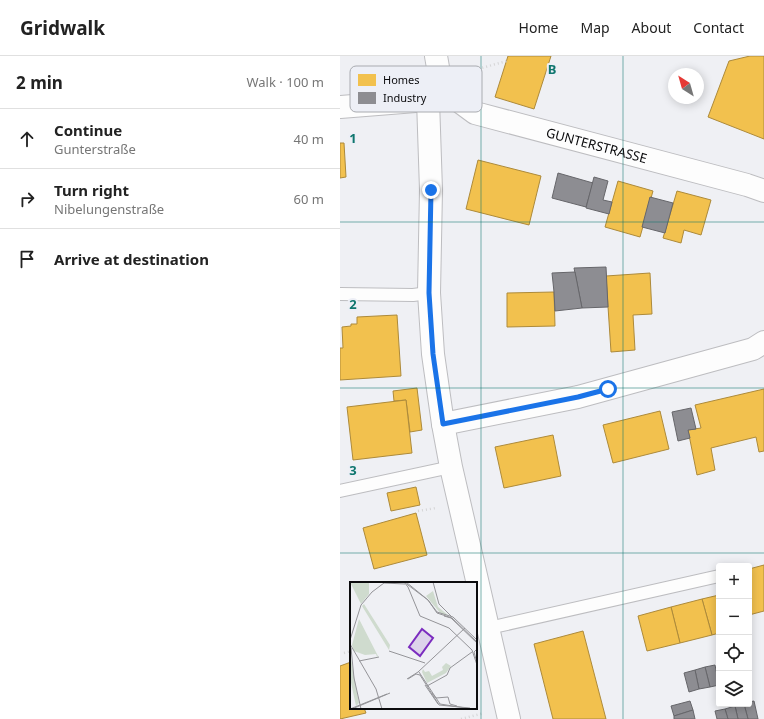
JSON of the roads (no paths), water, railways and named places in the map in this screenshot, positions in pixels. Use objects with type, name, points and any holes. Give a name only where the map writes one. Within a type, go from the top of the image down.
[{"type":"street","points":[[436,56],[436,66]]},
{"type":"street","points":[[340,106],[350,104]]},
{"type":"street","points":[[434,112],[429,293],[433,354],[451,467],[509,719]]},
{"type":"street","name":"GUNTERSTRASSE","points":[[474,112],[747,185],[764,191]]},
{"type":"street","points":[[443,424],[578,397],[753,349],[764,342]]},
{"type":"lane","points":[[340,294],[413,295],[429,293]]},
{"type":"lane","points":[[340,491],[451,467]]},
{"type":"lane","points":[[489,628],[716,577]]}]
